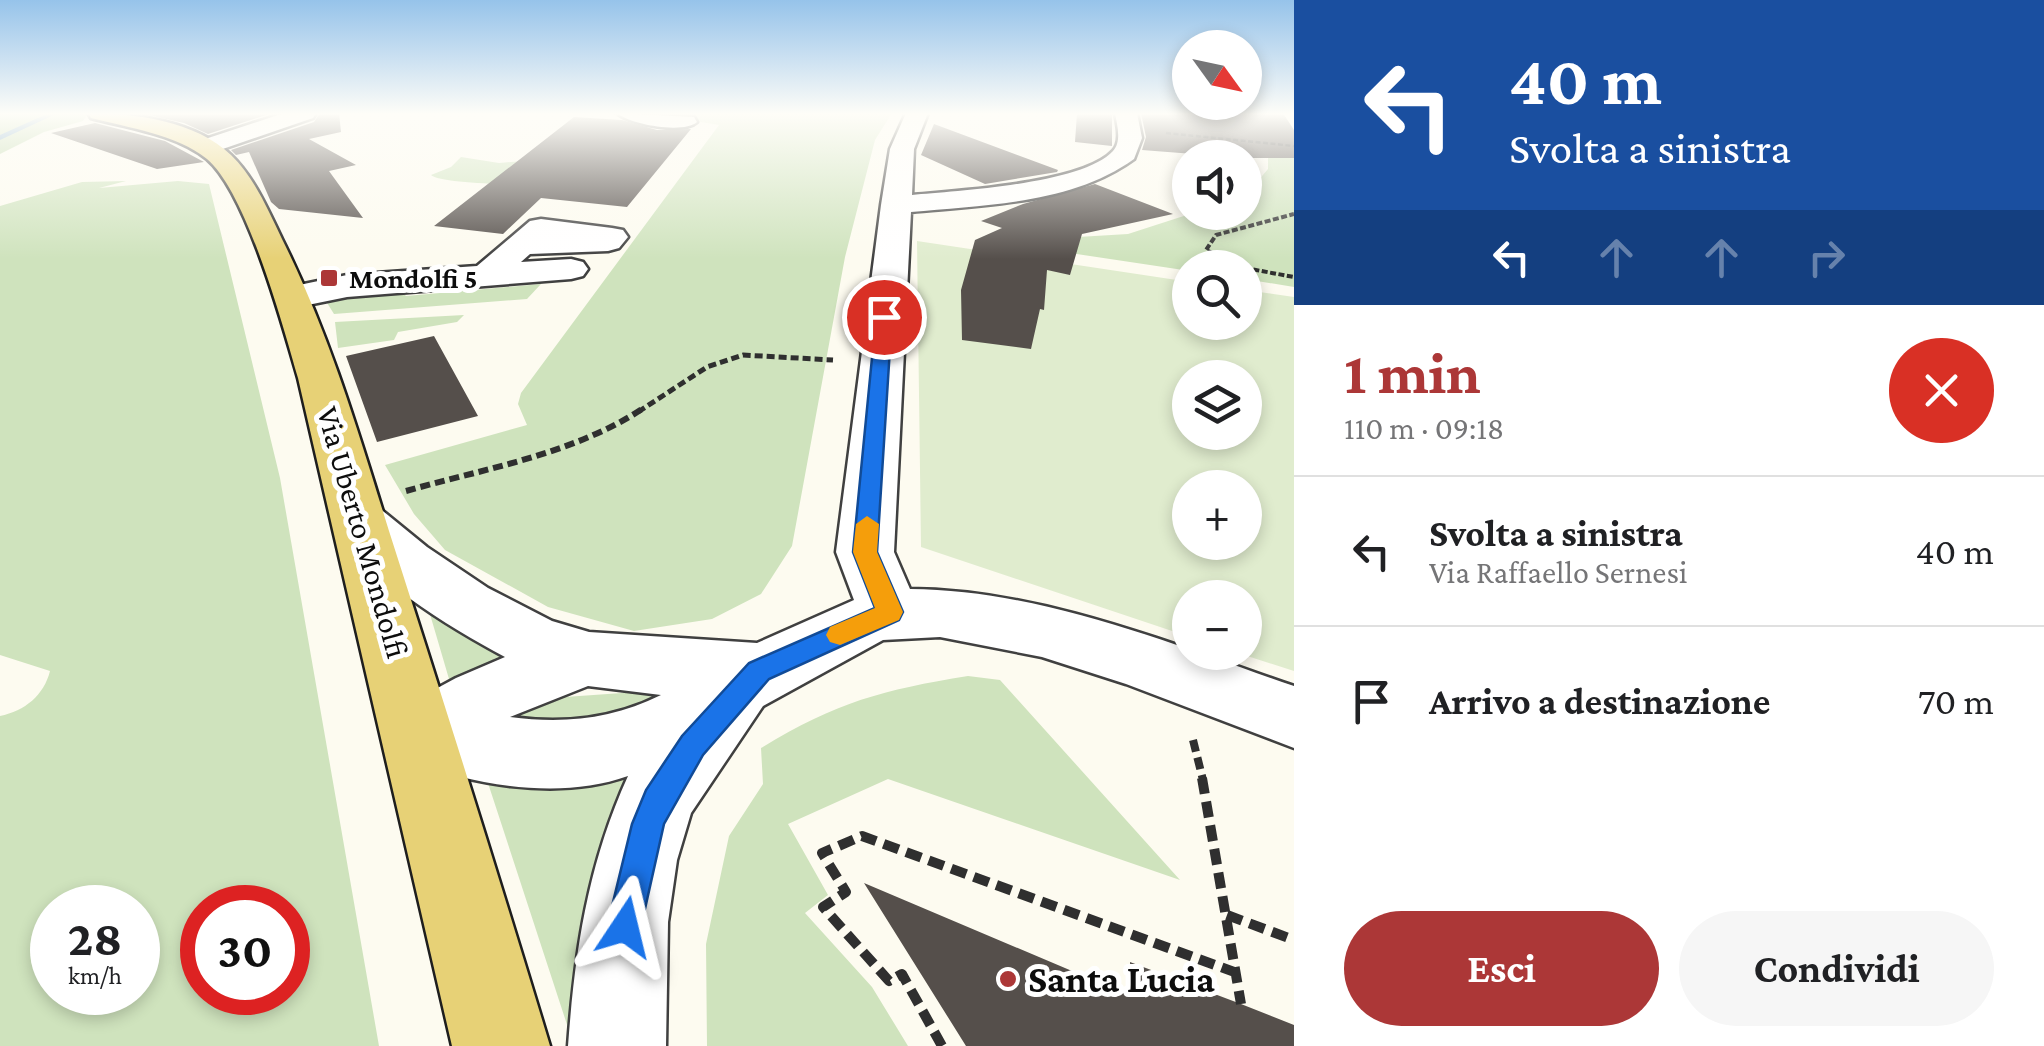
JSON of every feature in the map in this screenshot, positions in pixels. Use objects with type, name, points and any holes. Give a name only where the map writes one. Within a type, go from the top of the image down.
[{"type":"main road","name":"Via Uberto Mondolfi","points":[[224,162],[293,298],[328,403],[375,508],[420,734],[500,1046]]},
{"type":"street","points":[[890,612],[865,552],[908,248],[895,205],[901,162]]},
{"type":"street","points":[[895,205],[1028,188],[1082,177],[1115,162]]},
{"type":"street","points":[[425,254],[507,258],[571,269]]},
{"type":"street","points":[[293,298],[507,258]]},
{"type":"street","points":[[375,508],[409,565],[522,633],[587,659]]},
{"type":"street","points":[[420,734],[495,750],[589,752],[644,736],[759,671],[890,612],[961,618],[1048,636],[1294,717]]},
{"type":"street","points":[[420,734],[498,687],[547,668],[587,659],[759,671]]},
{"type":"street","points":[[618,1046],[625,927],[648,824],[662,792],[692,745],[759,671]]},
{"type":"path","points":[[1206,250],[1216,235],[1294,214]]},
{"type":"path","points":[[1262,271],[1294,277]]},
{"type":"path","points":[[375,508],[624,422],[707,367],[743,355],[833,360]]},
{"type":"path","points":[[1188,721],[1208,802],[1241,1004]]},
{"type":"path","points":[[942,1046],[902,974],[888,982],[823,907],[846,892],[822,853],[862,836],[1237,974]]},
{"type":"path","points":[[1226,914],[1294,940]]},
{"type":"green space","points":[[456,162],[551,162],[568,186],[473,183],[431,175]]},
{"type":"green space","points":[[692,162],[869,162],[845,257],[792,546],[761,594],[712,619],[634,631],[548,607],[445,550],[414,514],[385,465],[527,425],[518,404],[521,393]]},
{"type":"green space","points":[[1268,162],[1294,162],[1294,287],[1262,282],[1262,250],[1172,250],[1172,268],[1050,250],[1078,237],[1128,234],[1172,220],[1172,230],[1262,230],[1262,176]]},
{"type":"green space","points":[[126,181],[99,188],[178,181],[209,184],[280,478],[379,1046],[0,1046],[0,716],[32,701],[50,671],[0,655],[0,206],[82,182]]},
{"type":"green space","points":[[917,241],[1172,279],[1172,340],[1262,340],[1262,292],[1294,297],[1294,671],[1262,661],[1262,580],[1172,580],[1172,631],[921,547]]},
{"type":"green space","points":[[541,284],[527,299],[334,314],[324,298],[400,290],[406,296]]},
{"type":"green space","points":[[464,315],[457,322],[398,332],[394,340],[338,348],[335,322]]},
{"type":"green space","points":[[427,604],[516,660],[454,696]]},
{"type":"green space","points":[[968,676],[1000,680],[1180,880],[888,779],[788,824],[828,895],[805,913],[872,987],[908,1046],[707,1046],[706,944],[729,836],[763,784],[761,748],[813,719],[861,700]]},
{"type":"green space","points":[[636,692],[695,693],[550,729],[504,716],[551,698]]},
{"type":"green space","points":[[649,766],[574,1046],[486,777]]},
{"type":"building","points":[[136,162],[204,162],[157,169]]},
{"type":"building","points":[[253,162],[350,162],[356,165],[329,171],[363,218],[279,209],[271,202]]},
{"type":"building","points":[[516,162],[664,162],[627,207],[541,198],[503,234],[434,226]]},
{"type":"building","points":[[936,162],[1036,162],[1058,170],[1057,172],[985,184]]},
{"type":"building","points":[[1095,184],[1172,214],[1082,234],[1070,275],[1047,270],[1044,310],[1040,309],[1031,349],[962,340],[961,290],[975,240],[1002,228],[981,221],[1023,204]]},
{"type":"building","points":[[434,336],[478,416],[377,442],[346,356]]},
{"type":"building","name":"Santa Lucia","points":[[864,883],[1131,996],[1130,962],[1241,1004],[1294,1025],[1294,1046],[966,1046]]},
{"type":"slow traffic","points":[[840,635],[890,612],[865,552],[867,524]]},
{"type":"place","name":"Mondolfi 5","points":[[329,278]]},
{"type":"place","name":"Santa Lucia","points":[[1008,979]]},
{"type":"route","points":[[625,927],[641,843],[657,801],[692,745],[759,671],[890,612],[865,552],[884,317]]}]
